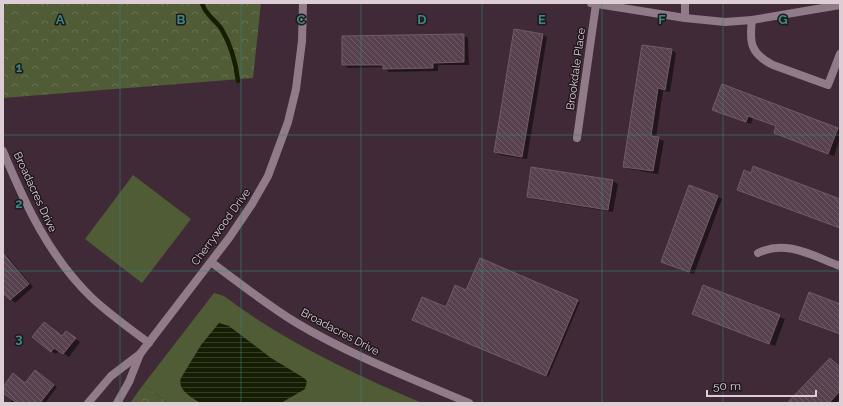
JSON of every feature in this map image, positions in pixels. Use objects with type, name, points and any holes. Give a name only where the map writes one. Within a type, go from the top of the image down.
[{"type":"street","name":"Cherrywood Drive","points":[[88,403],[111,376],[140,354],[149,343],[211,262],[252,204],[268,176],[288,122],[299,73],[303,3]]},
{"type":"street","points":[[594,3],[685,18],[714,21],[752,20],[840,4]]},
{"type":"street","name":"Brookdale Place","points":[[577,138],[594,3]]},
{"type":"street","points":[[685,3],[685,18]]},
{"type":"street","points":[[752,20],[750,35],[754,50],[765,61],[773,65],[828,85],[840,54]]},
{"type":"street","name":"Broadacres Drive","points":[[3,151],[34,220],[60,260],[90,296],[149,343]]},
{"type":"street","points":[[758,253],[767,248],[789,248],[840,266]]},
{"type":"street","name":"Broadacres Drive","points":[[211,262],[274,308],[316,334],[375,364],[469,403]]},
{"type":"street","name":"Cherrywood Drive","points":[[116,403],[129,382],[140,354]]},
{"type":"green space","points":[[3,3],[261,3],[253,78],[3,98]]},
{"type":"green space","points":[[133,175],[191,219],[142,283],[85,239]]},
{"type":"green space","points":[[214,293],[224,296],[271,328],[320,356],[422,403],[169,403],[143,385]]},
{"type":"green space","points":[[143,385],[169,403],[130,403]]},
{"type":"shaded area","points":[[219,323],[229,326],[271,358],[304,378],[307,381],[305,389],[281,403],[200,403],[189,396],[181,386],[181,378],[201,345]]},
{"type":"building","points":[[514,29],[543,34],[522,157],[494,152]]},
{"type":"building","points":[[464,34],[464,62],[433,63],[433,68],[383,69],[383,65],[342,65],[342,36]]},
{"type":"building","points":[[642,45],[672,49],[665,90],[658,88],[651,136],[659,137],[653,171],[623,167]]},
{"type":"building","points":[[722,84],[838,128],[828,154],[774,133],[776,126],[748,116],[746,122],[712,110]]},
{"type":"building","points":[[753,166],[840,199],[840,228],[737,190],[744,170],[751,173]]},
{"type":"building","points":[[531,167],[613,180],[608,210],[527,197]]},
{"type":"building","points":[[689,185],[718,196],[689,272],[661,262]]},
{"type":"building","points":[[3,253],[29,284],[10,300],[3,293]]},
{"type":"building","points":[[480,258],[578,300],[546,376],[412,320],[422,297],[446,307],[455,285],[466,290]]},
{"type":"building","points":[[703,285],[780,315],[769,344],[692,314]]},
{"type":"building","points":[[809,292],[840,304],[840,334],[799,319]]},
{"type":"building","points":[[44,322],[62,336],[66,331],[76,338],[63,354],[54,348],[51,352],[32,337]]},
{"type":"building","points":[[830,358],[840,367],[840,391],[829,403],[787,403]]},
{"type":"building","points":[[35,370],[54,385],[40,403],[17,403],[3,393],[3,387],[13,373],[25,383]]},
{"type":"waterway","points":[[202,3],[208,14],[220,26],[228,42],[238,81]]}]
